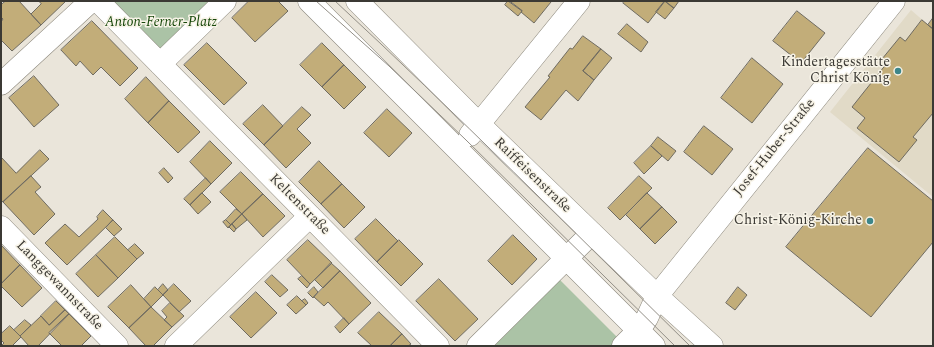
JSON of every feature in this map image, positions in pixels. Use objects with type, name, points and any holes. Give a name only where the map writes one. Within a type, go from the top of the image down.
[{"type":"street","points":[[5,72],[91,1]]},
{"type":"street","name":"Keltenstraße","points":[[98,1],[438,346]]},
{"type":"street","points":[[160,64],[225,1]]},
{"type":"street","points":[[309,1],[654,346]]},
{"type":"street","name":"Raiffeisenstraße","points":[[357,1],[592,233],[657,296],[712,346]]},
{"type":"street","points":[[458,149],[480,124],[579,1]]},
{"type":"street","name":"Josef-Huber-Straße","points":[[623,346],[639,330],[657,296],[894,1]]},
{"type":"street","points":[[176,346],[310,216]]},
{"type":"street","name":"Langgewannstraße","points":[[1,227],[117,346]]},
{"type":"street","points":[[478,346],[566,257],[592,233]]},
{"type":"shaded area","name":"Kindertagesstätte Christ König","points":[[911,10],[933,29],[933,197],[830,112]]},
{"type":"green space","name":"Anton-Ferner-Platz","points":[[109,1],[214,1],[160,54]]},
{"type":"green space","points":[[557,277],[619,339],[612,346],[488,346]]},
{"type":"building","points":[[6,1],[19,1],[41,25],[12,51],[1,40],[1,22],[3,19],[1,17],[1,5]]},
{"type":"building","points":[[39,1],[66,1],[41,25],[31,14],[41,4]]},
{"type":"building","points":[[249,1],[278,1],[288,11],[255,42],[232,18]]},
{"type":"building","points":[[508,1],[522,11],[518,16],[505,5]]},
{"type":"building","points":[[510,1],[551,1],[551,2],[534,23]]},
{"type":"building","points":[[625,1],[665,1],[648,23],[623,3]]},
{"type":"building","points":[[665,1],[679,1],[674,8]]},
{"type":"building","points":[[665,1],[674,8],[665,19],[656,12]]},
{"type":"building","points":[[797,11],[825,33],[801,63],[773,41]]},
{"type":"building","points":[[933,18],[933,29],[928,25]]},
{"type":"building","name":"Kindertagesstätte Christ König","points":[[922,20],[933,29],[933,113],[913,137],[917,140],[899,162],[857,128],[865,118],[852,107],[887,63],[882,59],[900,37],[905,41]]},
{"type":"building","points":[[92,21],[138,68],[120,86],[101,67],[93,75],[80,61],[76,66],[61,50]]},
{"type":"building","points":[[627,24],[648,42],[641,52],[618,34]]},
{"type":"building","points":[[583,36],[601,49],[583,71],[594,80],[578,101],[566,90],[541,120],[525,107],[550,77],[548,76],[570,48],[572,49]]},
{"type":"building","points":[[207,43],[247,83],[224,105],[184,65]]},
{"type":"building","points":[[322,43],[344,65],[322,87],[300,65]]},
{"type":"building","points":[[601,49],[612,58],[594,80],[583,71]]},
{"type":"building","points":[[752,58],[783,84],[752,123],[721,98]]},
{"type":"building","points":[[344,65],[366,87],[344,109],[322,87]]},
{"type":"building","points":[[34,76],[59,105],[34,127],[9,98]]},
{"type":"building","points":[[146,77],[169,101],[148,123],[125,99]]},
{"type":"building","points":[[169,101],[200,132],[178,153],[148,123]]},
{"type":"building","points":[[263,105],[283,126],[264,145],[243,124]]},
{"type":"building","points":[[302,107],[311,115],[297,129],[311,143],[286,168],[264,145]]},
{"type":"building","points":[[387,109],[412,133],[389,157],[364,133]]},
{"type":"building","points":[[704,126],[733,149],[712,175],[684,152]]},
{"type":"building","points":[[658,137],[676,151],[668,161],[651,146]]},
{"type":"building","points":[[210,141],[232,163],[211,184],[190,162]]},
{"type":"building","points":[[651,146],[662,156],[644,174],[634,163]]},
{"type":"building","name":"Christ-König-Kirche","points":[[868,148],[933,201],[933,242],[871,317],[786,247]]},
{"type":"building","points":[[40,150],[49,159],[3,202],[1,200],[1,157],[16,173]]},
{"type":"building","points":[[319,161],[342,184],[321,204],[299,182]]},
{"type":"building","points":[[164,168],[173,178],[168,183],[159,173]]},
{"type":"building","points":[[241,172],[263,194],[242,214],[220,192]]},
{"type":"building","points":[[31,176],[41,187],[35,192],[55,214],[34,235],[3,202]]},
{"type":"building","points":[[639,176],[652,188],[620,220],[608,208]]},
{"type":"building","points":[[206,178],[211,184],[190,205],[184,199]]},
{"type":"building","points":[[342,184],[365,207],[344,228],[321,204]]},
{"type":"building","points":[[202,193],[211,202],[198,214],[190,205]]},
{"type":"building","points":[[647,193],[662,207],[640,229],[626,215]]},
{"type":"building","points":[[263,194],[285,216],[263,237],[242,214]]},
{"type":"building","points":[[662,207],[677,222],[655,244],[640,229]]},
{"type":"building","points":[[236,209],[242,214],[231,225],[226,220]]},
{"type":"building","points":[[103,210],[113,220],[67,265],[45,243],[65,224],[79,237],[98,219],[97,217]]},
{"type":"building","points":[[242,214],[247,220],[236,229],[232,224]]},
{"type":"building","points":[[376,219],[398,241],[377,262],[355,239]]},
{"type":"building","points":[[113,220],[122,229],[114,236],[106,228]]},
{"type":"building","points":[[226,220],[231,225],[228,228],[223,222]]},
{"type":"building","points":[[232,224],[236,229],[234,232],[229,227]]},
{"type":"building","points":[[513,235],[537,259],[512,285],[488,261]]},
{"type":"building","points":[[115,237],[137,259],[118,278],[96,255]]},
{"type":"building","points":[[308,240],[332,263],[310,284],[287,260]]},
{"type":"building","points":[[399,240],[423,264],[401,286],[377,262]]},
{"type":"building","points":[[135,244],[144,253],[137,259],[128,250]]},
{"type":"building","points":[[1,245],[20,265],[1,284]]},
{"type":"building","points":[[96,255],[118,278],[98,297],[76,274]]},
{"type":"building","points":[[331,263],[340,271],[323,288],[315,280]]},
{"type":"building","points":[[20,265],[42,288],[22,307],[1,286],[1,284]]},
{"type":"building","points":[[340,271],[371,303],[349,324],[328,302],[324,306],[314,297]]},
{"type":"building","points":[[272,275],[288,290],[280,297],[265,282]]},
{"type":"building","points":[[302,276],[310,284],[307,288],[298,279]]},
{"type":"building","points":[[439,279],[478,319],[455,341],[416,301]]},
{"type":"building","points":[[163,284],[168,290],[163,295],[158,290]]},
{"type":"building","points":[[174,284],[191,301],[179,312],[163,295]]},
{"type":"building","points":[[131,285],[151,307],[129,328],[108,307]]},
{"type":"building","points":[[155,287],[163,295],[151,307],[144,299]]},
{"type":"building","points":[[314,287],[318,292],[313,298],[308,293]]},
{"type":"building","points":[[738,287],[747,295],[735,310],[726,303]]},
{"type":"building","points":[[256,292],[277,313],[251,338],[230,317]]},
{"type":"building","points":[[297,296],[306,305],[296,314],[287,305]]},
{"type":"building","points":[[305,299],[308,303],[306,305],[302,301]]},
{"type":"building","points":[[56,301],[65,310],[49,325],[41,316]]},
{"type":"building","points":[[170,303],[184,316],[172,327],[164,320],[167,317],[162,311]]},
{"type":"building","points":[[151,307],[172,327],[153,346],[146,346],[129,328]]},
{"type":"building","points":[[65,310],[69,314],[38,346],[29,346],[20,336],[41,316],[49,325]]},
{"type":"building","points":[[379,312],[402,334],[390,346],[372,346],[358,333]]},
{"type":"building","points":[[69,314],[91,336],[81,346],[62,346],[49,333]]},
{"type":"building","points":[[344,318],[349,324],[340,333],[335,327]]},
{"type":"building","points":[[25,320],[31,325],[20,336],[14,330]]},
{"type":"building","points":[[10,326],[21,337],[12,346],[1,346],[4,343],[1,340],[1,334]]},
{"type":"building","points":[[402,334],[411,344],[408,346],[390,346]]},
{"type":"tram line","points":[[316,1],[389,66],[675,346]]},
{"type":"tram line","points":[[335,1],[469,129],[690,346]]},
{"type":"place","name":"Kindertagesstätte Christ König","points":[[898,71]]},
{"type":"place","name":"Christ-König-Kirche","points":[[870,221]]}]
